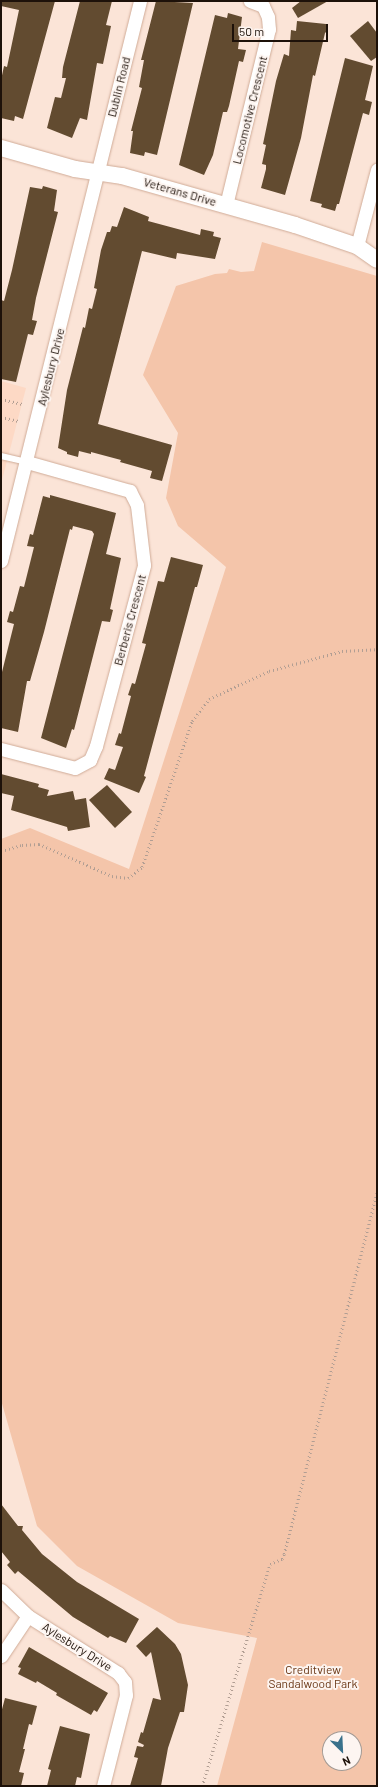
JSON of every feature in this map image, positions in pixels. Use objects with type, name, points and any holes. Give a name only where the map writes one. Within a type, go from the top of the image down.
[{"type":"street","name":"Dublin Road","points":[[98,172],[140,1]]},
{"type":"street","name":"Locomotive Crescent","points":[[226,205],[269,29],[268,17],[263,6],[250,1]]},
{"type":"street","name":"Veterans Drive","points":[[1,148],[75,169],[122,176],[226,205],[357,246],[377,246]]},
{"type":"street","points":[[357,246],[377,170]]},
{"type":"street","name":"Aylesbury Drive","points":[[1,561],[27,462],[98,172]]},
{"type":"street","name":"Veterans Drive","points":[[357,246],[377,260]]},
{"type":"street","name":"Berberis Crescent","points":[[1,749],[75,768],[90,760],[96,746],[144,565],[137,505],[130,491],[27,462]]},
{"type":"street","name":"Aylesbury Drive","points":[[1,1590],[28,1616],[118,1673],[125,1682],[126,1695],[103,1786]]},
{"type":"street","points":[[1,1656],[28,1616]]},
{"type":"lane","points":[[1,456],[27,462]]},
{"type":"path","points":[[1,399],[23,404]]},
{"type":"path","points":[[1,417],[19,421]]},
{"type":"path","points":[[1,851],[22,845],[39,844],[112,876],[128,878],[142,867],[192,721],[208,699],[269,671],[342,652],[377,650]]},
{"type":"path","points":[[202,1786],[270,1564],[282,1559],[284,1554],[377,1191]]},
{"type":"shaded area","points":[[1,381],[26,388],[1,484]]},
{"type":"green space","name":"Creditview Sandalwood Park","points":[[262,242],[377,276],[377,1786],[217,1786],[257,1638],[178,1623],[77,1566],[37,1526],[1,1400],[1,839],[30,828],[129,869],[226,567],[178,526],[166,498],[178,433],[143,375],[176,286],[215,274],[227,273],[229,269],[241,272],[254,271]]},
{"type":"building","points":[[1,1],[55,1],[23,119],[15,116],[14,121],[1,118],[1,80],[4,66],[7,67],[19,10],[1,6]]},
{"type":"building","points":[[80,1],[112,1],[106,25],[111,26],[103,64],[97,63],[87,120],[80,118],[72,138],[47,128],[55,97],[61,98],[66,78],[62,78],[63,67]]},
{"type":"building","points":[[156,1],[193,3],[157,155],[145,152],[144,156],[130,153],[133,131],[131,131],[142,88],[139,87],[144,60],[141,60]]},
{"type":"building","points":[[301,1],[328,1],[298,18],[292,8]]},
{"type":"building","points":[[228,13],[242,17],[238,49],[246,50],[243,62],[239,61],[229,106],[227,112],[223,112],[213,155],[204,175],[179,165],[215,15],[227,18]]},
{"type":"building","points":[[297,21],[326,24],[328,30],[325,33],[315,76],[313,75],[301,138],[285,195],[261,188],[266,169],[266,165],[262,164],[266,145],[263,144],[276,81],[284,54],[289,56],[291,30],[296,31]]},
{"type":"building","points":[[368,21],[377,33],[377,57],[371,61],[350,36]]},
{"type":"building","points":[[345,58],[373,66],[365,100],[372,102],[369,115],[363,113],[339,204],[337,204],[335,211],[321,207],[322,204],[310,201]]},
{"type":"building","points":[[43,186],[57,190],[54,211],[58,212],[36,298],[32,320],[37,321],[33,335],[28,334],[16,382],[1,379],[1,300],[4,301],[12,270],[30,187],[42,189]]},
{"type":"building","points":[[124,207],[149,217],[148,221],[200,235],[201,229],[214,232],[213,236],[221,238],[215,259],[177,253],[176,259],[142,251],[98,424],[172,445],[162,481],[150,478],[152,471],[120,462],[121,460],[91,452],[91,454],[79,451],[78,457],[67,454],[67,452],[58,448],[67,390],[83,327],[85,328],[89,308],[92,309],[97,289],[94,288],[101,250],[107,232],[110,232],[112,226],[117,227]]},
{"type":"building","points":[[50,495],[116,513],[106,554],[121,558],[110,609],[113,610],[110,622],[102,621],[74,730],[72,729],[66,748],[41,738],[94,534],[92,531],[73,526],[72,530],[70,529],[44,632],[30,681],[27,681],[18,732],[1,728],[1,676],[14,624],[7,622],[10,611],[13,612],[20,586],[24,587],[34,547],[27,546],[30,534],[33,535],[43,496],[50,498]]},
{"type":"building","points":[[171,557],[203,565],[197,587],[195,587],[144,776],[146,777],[139,793],[104,779],[109,768],[115,770],[123,747],[115,745],[119,733],[121,734],[131,696],[128,695],[132,683],[135,684],[146,644],[142,643],[158,581],[164,582]]},
{"type":"building","points":[[1,774],[39,784],[38,787],[49,790],[47,796],[73,791],[75,800],[86,798],[90,827],[68,831],[67,827],[11,810],[14,796],[1,793]]},
{"type":"building","points":[[107,785],[132,812],[115,828],[89,800]]},
{"type":"building","points":[[1,1504],[18,1526],[23,1526],[22,1530],[42,1554],[77,1582],[139,1619],[126,1643],[110,1636],[108,1638],[73,1617],[18,1571],[15,1574],[7,1565],[10,1562],[1,1551]]},
{"type":"building","points":[[157,1627],[175,1644],[181,1654],[188,1685],[184,1712],[180,1712],[168,1748],[161,1786],[130,1786],[138,1758],[134,1757],[137,1746],[143,1747],[144,1745],[138,1742],[141,1732],[143,1733],[153,1698],[161,1700],[151,1652],[146,1657],[136,1646]]},
{"type":"building","points":[[29,1647],[108,1693],[97,1712],[94,1710],[91,1715],[56,1695],[57,1693],[37,1681],[36,1683],[18,1674],[21,1668],[18,1667]]},
{"type":"building","points":[[5,1698],[37,1706],[32,1725],[29,1724],[23,1749],[25,1749],[19,1772],[24,1773],[21,1786],[1,1786],[1,1713]]},
{"type":"building","points":[[60,1726],[90,1734],[81,1778],[77,1777],[75,1786],[47,1786],[51,1770],[48,1769]]}]
